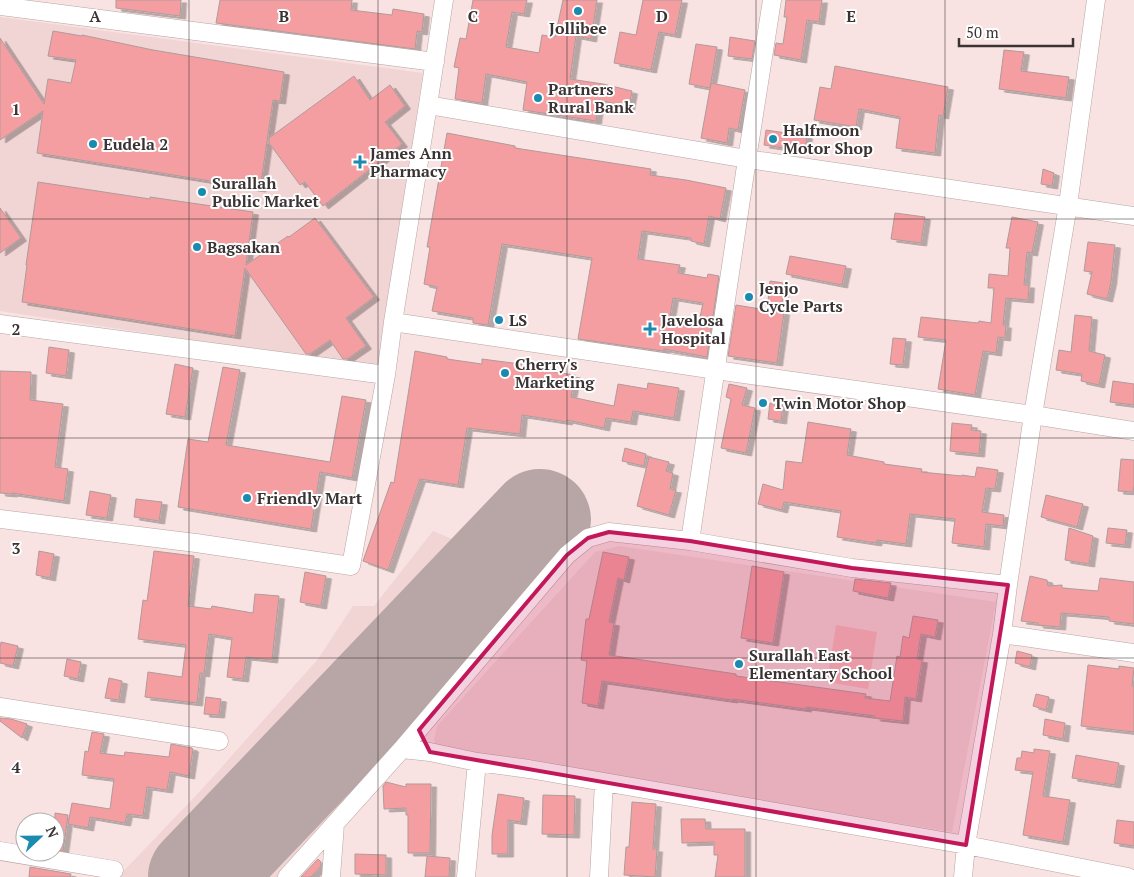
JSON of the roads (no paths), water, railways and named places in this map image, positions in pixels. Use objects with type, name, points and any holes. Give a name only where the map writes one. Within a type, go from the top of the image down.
[{"type":"street","points":[[0,519],[196,543],[351,566],[386,375],[392,322],[444,0]]},
{"type":"street","points":[[690,541],[772,0]]},
{"type":"street","points":[[963,877],[966,845],[1002,634],[1033,415],[1068,205],[1096,0]]},
{"type":"street","points":[[0,6],[434,62]]},
{"type":"street","points":[[428,105],[747,159],[1134,216]]},
{"type":"street","points":[[392,322],[1134,431]]},
{"type":"street","points":[[0,324],[386,375]]},
{"type":"street","points":[[287,877],[402,749],[567,555],[588,538],[609,532],[690,541],[852,568],[1008,585]]},
{"type":"street","points":[[1002,634],[1134,653]]},
{"type":"street","points":[[0,707],[220,741]]},
{"type":"street","points":[[418,730],[430,752]]},
{"type":"street","points":[[402,749],[430,752],[477,762],[529,769],[966,845],[1128,877]]},
{"type":"street","points":[[466,877],[477,762]]},
{"type":"street","points":[[599,877],[604,782]]},
{"type":"street","points":[[332,877],[334,824]]},
{"type":"street","points":[[0,851],[114,870],[107,877]]},
{"type":"place","name":"Jollibee","points":[[578,11]]},
{"type":"place","name":"Partners Rural Bank","points":[[538,98]]},
{"type":"place","name":"Halfmoon Motor Shop","points":[[773,139]]},
{"type":"place","name":"Eudela 2","points":[[93,144]]},
{"type":"place","name":"James Ann Pharmacy","points":[[360,162]]},
{"type":"place","name":"Surallah Public Market","points":[[202,192]]},
{"type":"place","name":"Bagsakan","points":[[197,247]]},
{"type":"place","name":"Jenjo Cycle Parts","points":[[749,297]]},
{"type":"place","name":"LS","points":[[499,320]]},
{"type":"place","name":"Javelosa Hospital","points":[[650,329]]},
{"type":"place","name":"Cherry's Marketing","points":[[505,373]]},
{"type":"place","name":"Twin Motor Shop","points":[[763,403]]},
{"type":"place","name":"Friendly Mart","points":[[247,498]]},
{"type":"place","name":"Surallah East Elementary School","points":[[739,664]]}]
